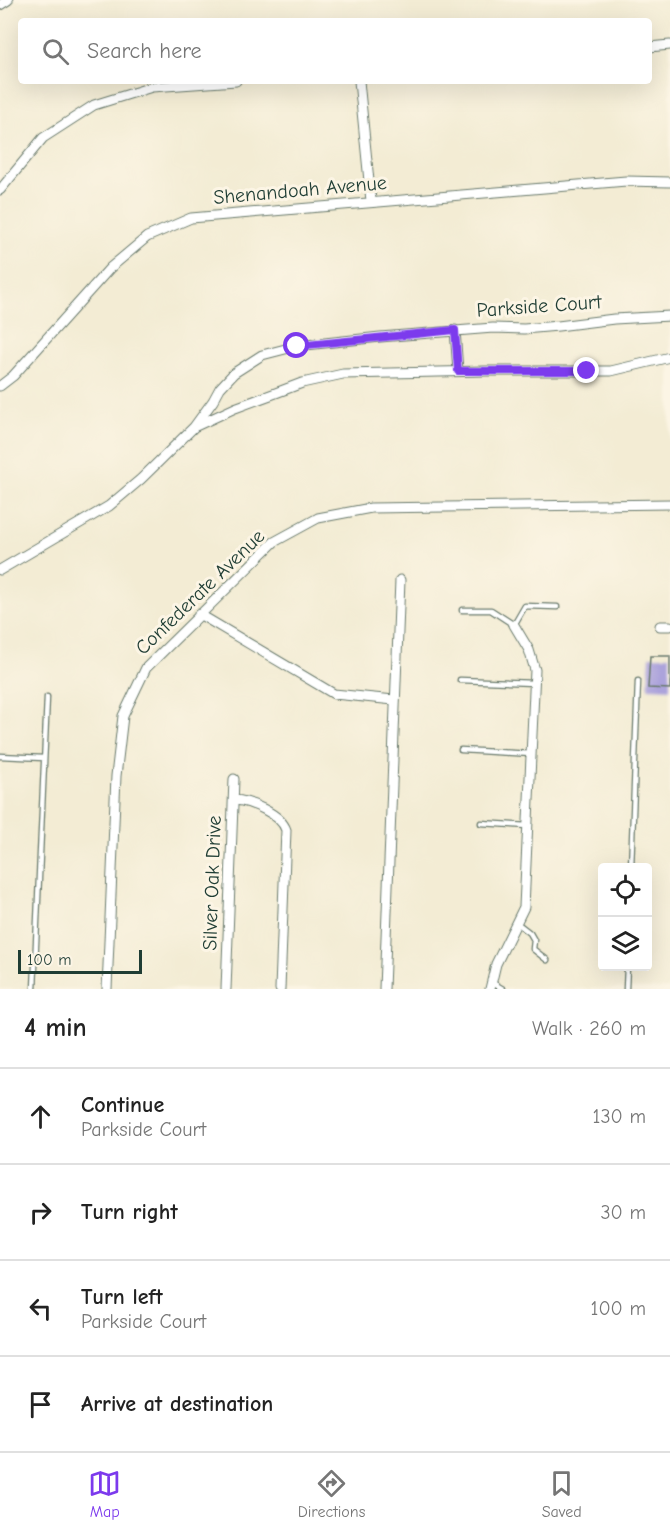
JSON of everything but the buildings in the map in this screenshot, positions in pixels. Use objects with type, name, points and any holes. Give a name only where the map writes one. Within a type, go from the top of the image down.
[{"type":"street","points":[[0,5],[8,0]]},
{"type":"street","points":[[652,47],[670,45]]},
{"type":"street","points":[[0,190],[43,138],[94,105],[153,87],[194,84]]},
{"type":"street","points":[[359,84],[372,201]]},
{"type":"street","name":"Shenandoah Avenue","points":[[0,387],[13,376],[110,267],[147,237],[191,218],[626,181],[670,182]]},
{"type":"street","name":"Parkside Court","points":[[0,570],[109,506],[141,479],[194,427],[220,388],[234,373],[262,356],[297,346],[455,330],[558,326],[614,319],[670,316]]},
{"type":"street","points":[[455,330],[458,371]]},
{"type":"street","name":"Parkside Court","points":[[194,427],[263,397],[324,378],[359,373],[611,371],[670,357]]},
{"type":"street","name":"Confederate Avenue","points":[[107,989],[116,776],[123,716],[146,668],[274,542],[318,518],[371,507],[670,504]]},
{"type":"street","points":[[384,989],[400,580]]},
{"type":"street","points":[[199,614],[334,694],[394,700]]},
{"type":"street","points":[[491,985],[496,963],[524,907],[535,670],[529,650],[514,625]]},
{"type":"street","name":"Silver Oak Drive","points":[[226,989],[234,779]]},
{"type":"street","points":[[234,800],[251,802],[281,820],[286,830],[280,989]]},
{"type":"lane","points":[[462,609],[491,610],[514,625],[525,606],[557,607]]},
{"type":"lane","points":[[460,680],[534,683]]},
{"type":"lane","points":[[631,863],[638,681]]},
{"type":"lane","points":[[34,989],[46,697]]},
{"type":"lane","points":[[461,750],[532,754]]},
{"type":"lane","points":[[0,756],[44,758]]},
{"type":"lane","points":[[482,823],[528,826]]},
{"type":"lane","points":[[517,923],[530,933],[534,940],[535,952],[547,960]]},
{"type":"lane","points":[[626,989],[627,971]]},
{"type":"lane","points":[[491,985],[503,989]]},
{"type":"route","points":[[297,346],[455,330],[458,371],[587,371]]}]
